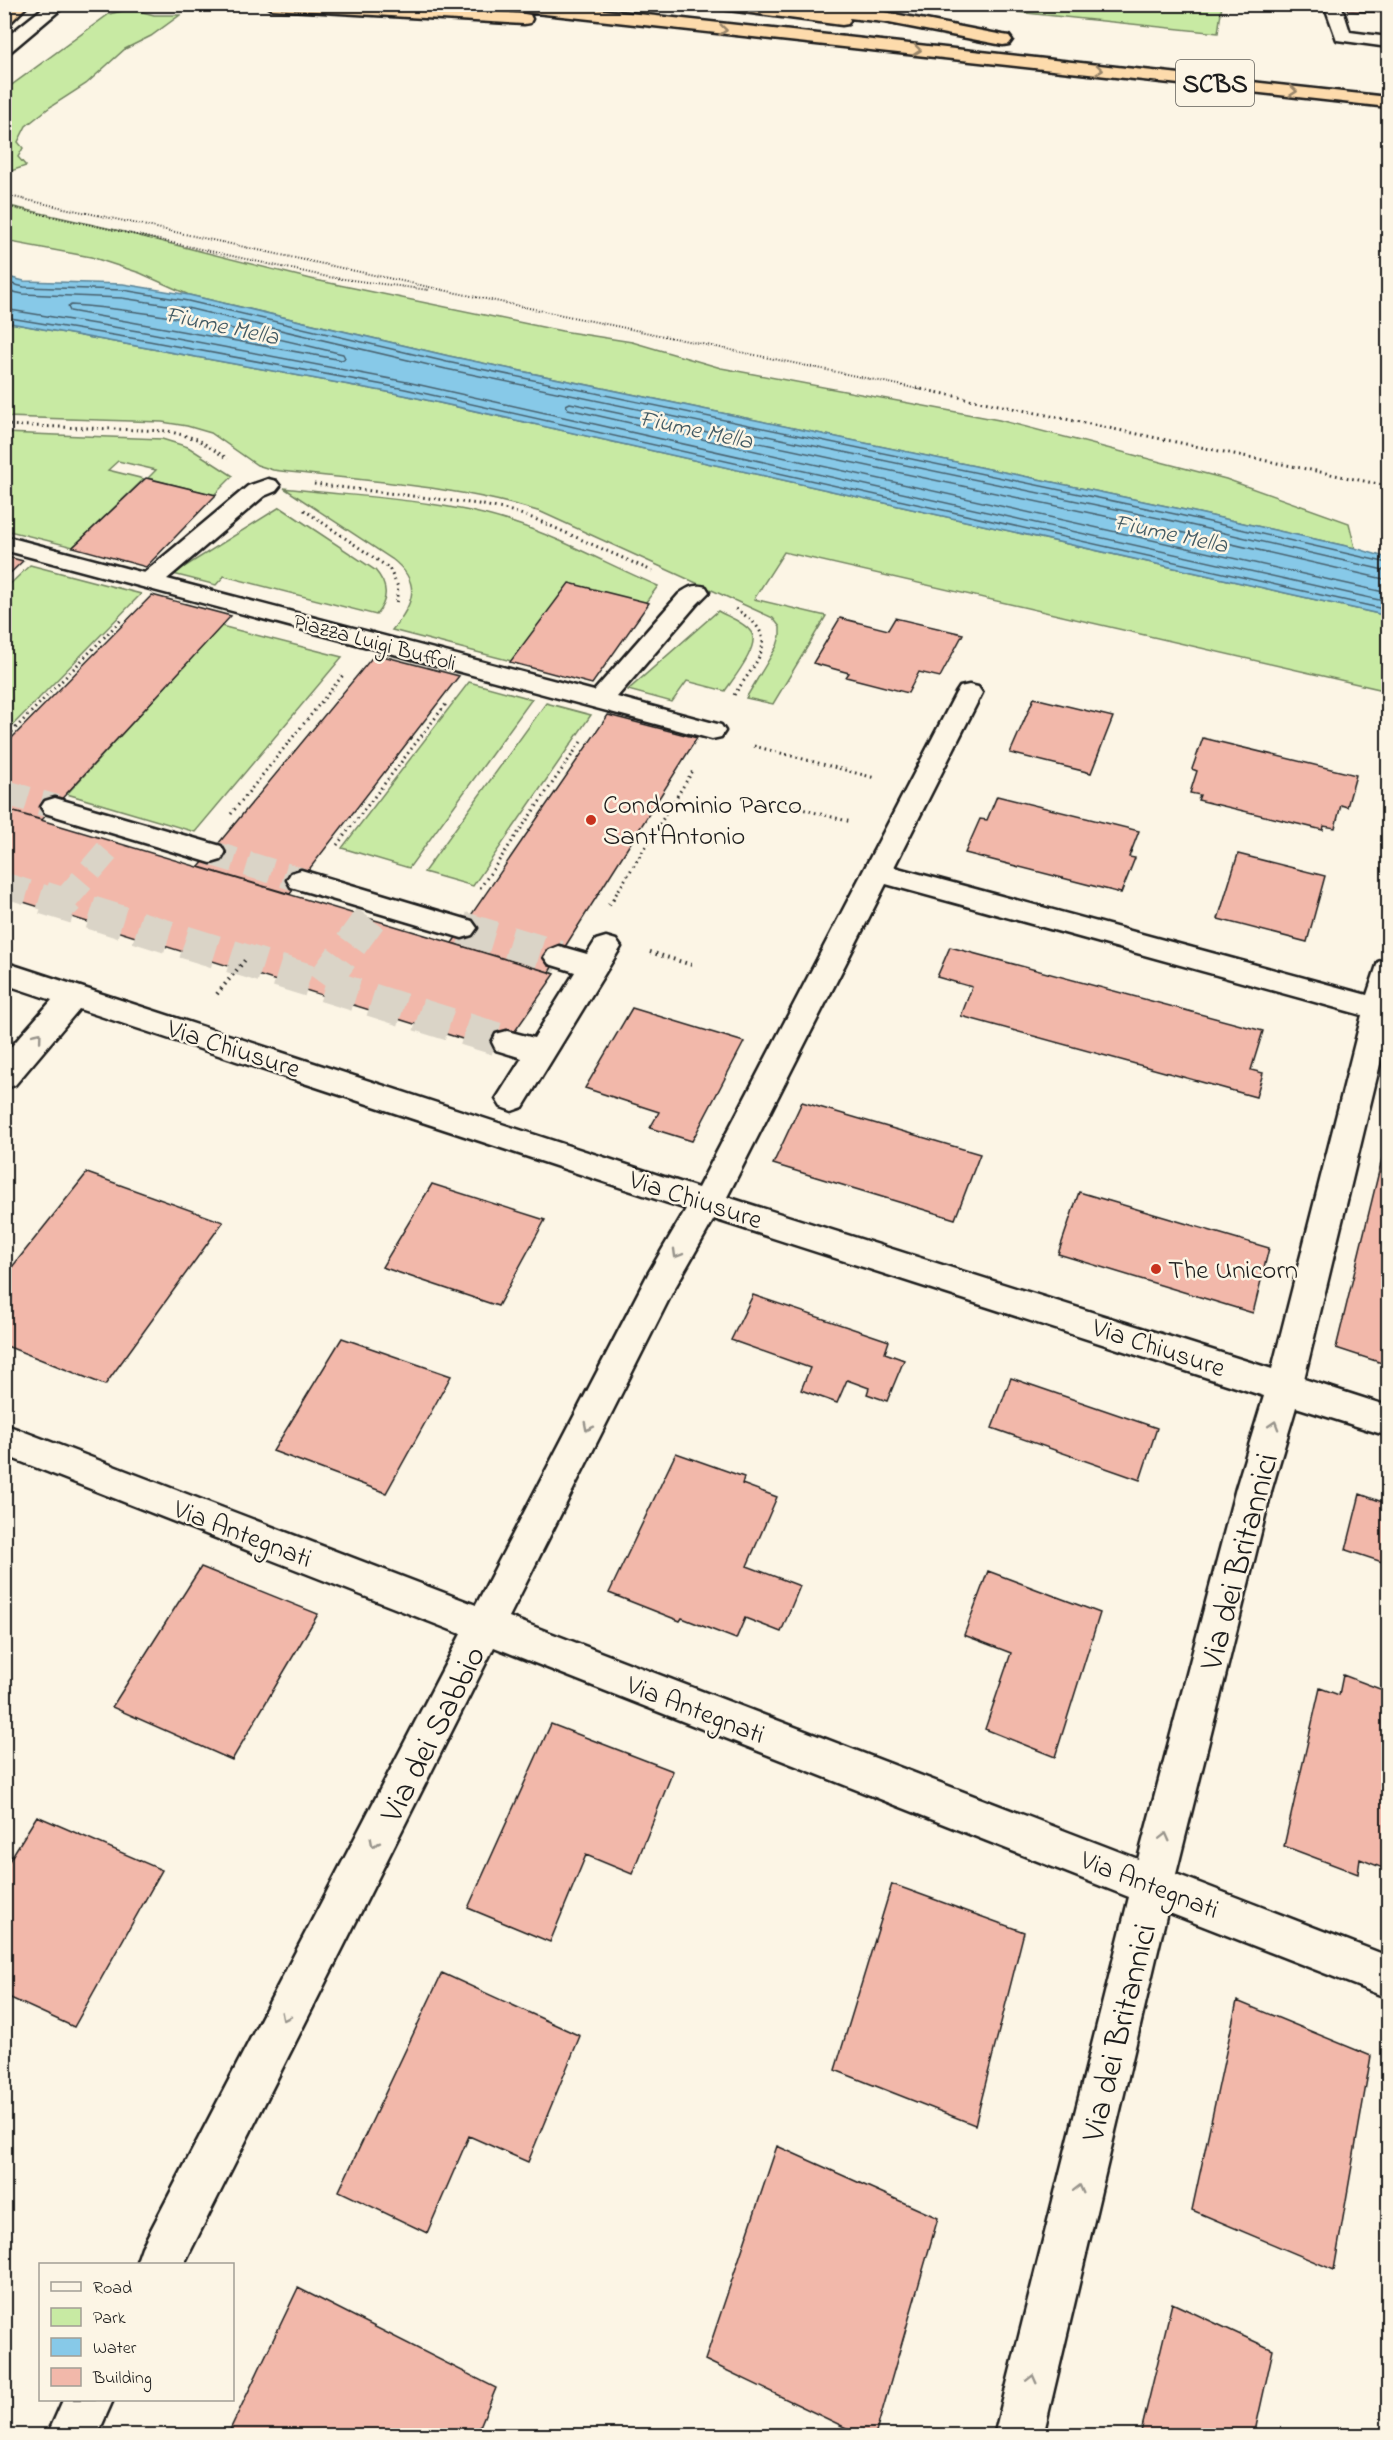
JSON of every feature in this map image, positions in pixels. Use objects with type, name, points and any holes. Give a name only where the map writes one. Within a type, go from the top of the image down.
[{"type":"highway","points":[[272,4],[446,16],[684,26]]},
{"type":"highway","name":"SCBS","points":[[498,4],[1389,102]]},
{"type":"highway","points":[[721,4],[1020,43],[884,17],[790,4]]},
{"type":"highway","name":"SCBS","points":[[1090,52],[1389,85]]},
{"type":"street","points":[[4,48],[59,4]]},
{"type":"street","points":[[1332,4],[1343,36],[1389,42]]},
{"type":"street","points":[[153,582],[256,491],[268,486]]},
{"type":"street","name":"Piazza Luigi Buffoli","points":[[4,543],[713,733]]},
{"type":"street","points":[[604,702],[676,612],[697,592]]},
{"type":"street","name":"Via dei Sabbio","points":[[160,2263],[661,1282],[728,1167],[969,693]]},
{"type":"street","points":[[55,807],[122,835],[206,852]]},
{"type":"street","points":[[876,872],[1379,1009]]},
{"type":"street","points":[[301,880],[376,911],[462,927]]},
{"type":"street","points":[[559,957],[599,956]]},
{"type":"street","points":[[512,1099],[599,956]]},
{"type":"street","name":"Via dei Britannici","points":[[1018,2436],[1254,1488],[1286,1387],[1389,970]]},
{"type":"street","name":"Via Chiusure","points":[[4,974],[706,1203],[1389,1421]]},
{"type":"street","points":[[4,1077],[72,996]]},
{"type":"street","points":[[507,1042],[541,1052]]},
{"type":"street","name":"Via Antegnati","points":[[4,1439],[1389,1977]]},
{"type":"street","points":[[71,2436],[89,2401]]},
{"type":"path","points":[[4,196],[457,293],[1389,486]]},
{"type":"path","points":[[4,206],[328,277],[457,293]]},
{"type":"path","points":[[303,483],[478,504],[508,510],[535,519],[697,592],[752,618],[760,627],[765,638],[764,648],[595,927],[599,956]]},
{"type":"path","points":[[4,740],[153,582]]},
{"type":"path","points":[[206,852],[372,640]]},
{"type":"path","points":[[333,851],[474,668]]},
{"type":"path","points":[[477,893],[604,702]]},
{"type":"path","points":[[713,733],[881,780]]},
{"type":"path","points":[[783,804],[856,824]]},
{"type":"path","points":[[216,995],[245,960]]},
{"type":"green space","points":[[1222,4],[1218,33],[950,5]]},
{"type":"green space","points":[[131,9],[154,15],[180,15],[151,36],[125,49],[86,84],[50,107],[26,126],[18,142],[23,148],[18,157],[26,166],[5,173],[5,90],[109,14]]},
{"type":"green space","points":[[5,205],[116,230],[315,280],[562,331],[632,342],[721,368],[999,420],[1226,479],[1349,523],[1355,548],[1176,508],[449,356],[189,295],[140,273],[91,257],[5,241]]},
{"type":"green space","points":[[5,322],[404,395],[1388,616],[1388,691],[784,552],[754,599],[826,616],[773,704],[746,698],[777,646],[780,627],[773,618],[541,512],[442,490],[273,470],[257,465],[211,433],[187,426],[162,422],[5,417]]},
{"type":"green space","points":[[4,433],[162,439],[188,447],[233,476],[214,495],[148,478],[156,470],[118,461],[108,470],[144,479],[73,547],[5,530]]},
{"type":"green space","points":[[284,488],[399,500],[485,514],[548,536],[658,586],[646,602],[511,661],[392,630],[405,612],[412,594],[408,577],[402,568],[392,559]]},
{"type":"green space","points":[[280,507],[375,570],[382,581],[385,592],[385,598],[376,615],[224,576],[216,585],[173,574]]},
{"type":"green space","points":[[30,565],[141,594],[5,733],[5,589]]},
{"type":"green space","points":[[718,611],[744,625],[753,638],[745,662],[725,691],[687,681],[672,702],[628,690]]},
{"type":"green space","points":[[221,626],[342,657],[195,832],[67,794]]},
{"type":"green space","points":[[469,682],[532,699],[409,868],[342,848]]},
{"type":"green space","points":[[546,703],[591,715],[473,886],[424,872]]},
{"type":"water","name":"Fiume Mella","points":[[4,276],[24,281],[123,284],[189,295],[449,356],[1176,508],[1355,548],[1388,558],[1388,616],[404,395],[5,322]]},
{"type":"building","points":[[1345,4],[1388,4],[1388,13],[1348,11]]},
{"type":"building","points":[[146,478],[216,495],[146,567],[73,547]]},
{"type":"building","points":[[4,556],[23,561],[4,579]]},
{"type":"building","points":[[569,583],[649,603],[592,684],[510,662]]},
{"type":"building","points":[[152,595],[231,616],[42,820],[4,809],[4,746]]},
{"type":"building","points":[[840,618],[888,630],[895,618],[963,634],[940,677],[919,672],[908,693],[846,677],[849,673],[813,663]]},
{"type":"building","points":[[375,654],[459,676],[290,894],[199,867]]},
{"type":"building","points":[[1034,698],[1113,717],[1091,773],[1010,753]]},
{"type":"building","name":"Condominio Parco Sant'Antonio","points":[[608,715],[697,738],[549,972],[452,943]]},
{"type":"building","points":[[1203,738],[1356,775],[1347,807],[1341,805],[1335,828],[1324,826],[1323,830],[1198,800],[1200,795],[1190,793],[1197,771],[1192,769]]},
{"type":"building","points":[[997,796],[1139,831],[1129,857],[1135,858],[1121,893],[965,853],[980,819],[987,820]]},
{"type":"building","points":[[4,809],[555,974],[501,1051],[4,896]]},
{"type":"building","points":[[1238,854],[1325,876],[1307,942],[1218,919]]},
{"type":"building","points":[[950,947],[1263,1031],[1251,1070],[1263,1073],[1256,1097],[961,1016],[972,987],[937,977]]},
{"type":"building","points":[[632,1008],[744,1042],[692,1141],[650,1128],[659,1112],[585,1088]]},
{"type":"building","points":[[802,1102],[980,1154],[955,1219],[773,1164]]},
{"type":"building","points":[[1382,1159],[1388,1161],[1388,1365],[1336,1348]]},
{"type":"building","points":[[87,1173],[223,1222],[105,1385],[4,1345],[4,1277]]},
{"type":"building","points":[[432,1184],[545,1220],[498,1306],[382,1267]]},
{"type":"building","points":[[1079,1192],[1269,1248],[1253,1313],[1058,1254]]},
{"type":"building","points":[[753,1295],[889,1341],[885,1353],[904,1360],[887,1401],[867,1394],[869,1388],[847,1380],[837,1403],[801,1390],[810,1368],[731,1340]]},
{"type":"building","points":[[342,1338],[451,1376],[386,1493],[273,1451]]},
{"type":"building","points":[[1011,1378],[1157,1428],[1140,1480],[992,1428]]},
{"type":"building","points":[[676,1453],[744,1477],[742,1484],[777,1497],[747,1566],[800,1586],[781,1632],[745,1618],[736,1639],[682,1618],[680,1621],[609,1593]]},
{"type":"building","points":[[1360,1494],[1388,1504],[1388,1564],[1346,1550]]},
{"type":"building","points":[[201,1567],[318,1614],[232,1760],[112,1707]]},
{"type":"building","points":[[988,1571],[1100,1613],[1055,1757],[985,1729],[1011,1653],[964,1635]]},
{"type":"building","points":[[1343,1675],[1388,1692],[1388,1870],[1360,1859],[1358,1874],[1284,1846],[1320,1688],[1339,1695]]},
{"type":"building","points":[[551,1724],[673,1771],[632,1874],[586,1855],[550,1942],[468,1908]]},
{"type":"building","points":[[37,1816],[162,1870],[74,2027],[4,1995],[4,1869]]},
{"type":"building","points":[[892,1884],[1024,1932],[975,2125],[835,2070]]},
{"type":"building","points":[[442,1973],[580,2036],[528,2162],[469,2136],[427,2233],[339,2191]]},
{"type":"building","points":[[1237,2001],[1371,2056],[1334,2270],[1192,2210]]},
{"type":"building","points":[[777,2146],[938,2218],[875,2436],[863,2436],[705,2360]]},
{"type":"building","points":[[298,2288],[496,2388],[476,2436],[227,2436]]},
{"type":"building","points":[[1172,2303],[1273,2350],[1254,2436],[1140,2436]]},
{"type":"tunnel","points":[[4,792],[55,807]]},
{"type":"tunnel","points":[[66,899],[115,842]]},
{"type":"tunnel","points":[[211,853],[301,880]]},
{"type":"tunnel","points":[[4,885],[49,899]]},
{"type":"tunnel","points":[[44,898],[507,1042]]},
{"type":"tunnel","points":[[63,903],[68,898]]},
{"type":"tunnel","points":[[322,984],[370,918]]},
{"type":"tunnel","points":[[462,928],[559,957]]},
{"type":"place","name":"Condominio Parco Sant'Antonio","points":[[591,820]]},
{"type":"place","name":"The Unicorn","points":[[1156,1269]]}]
